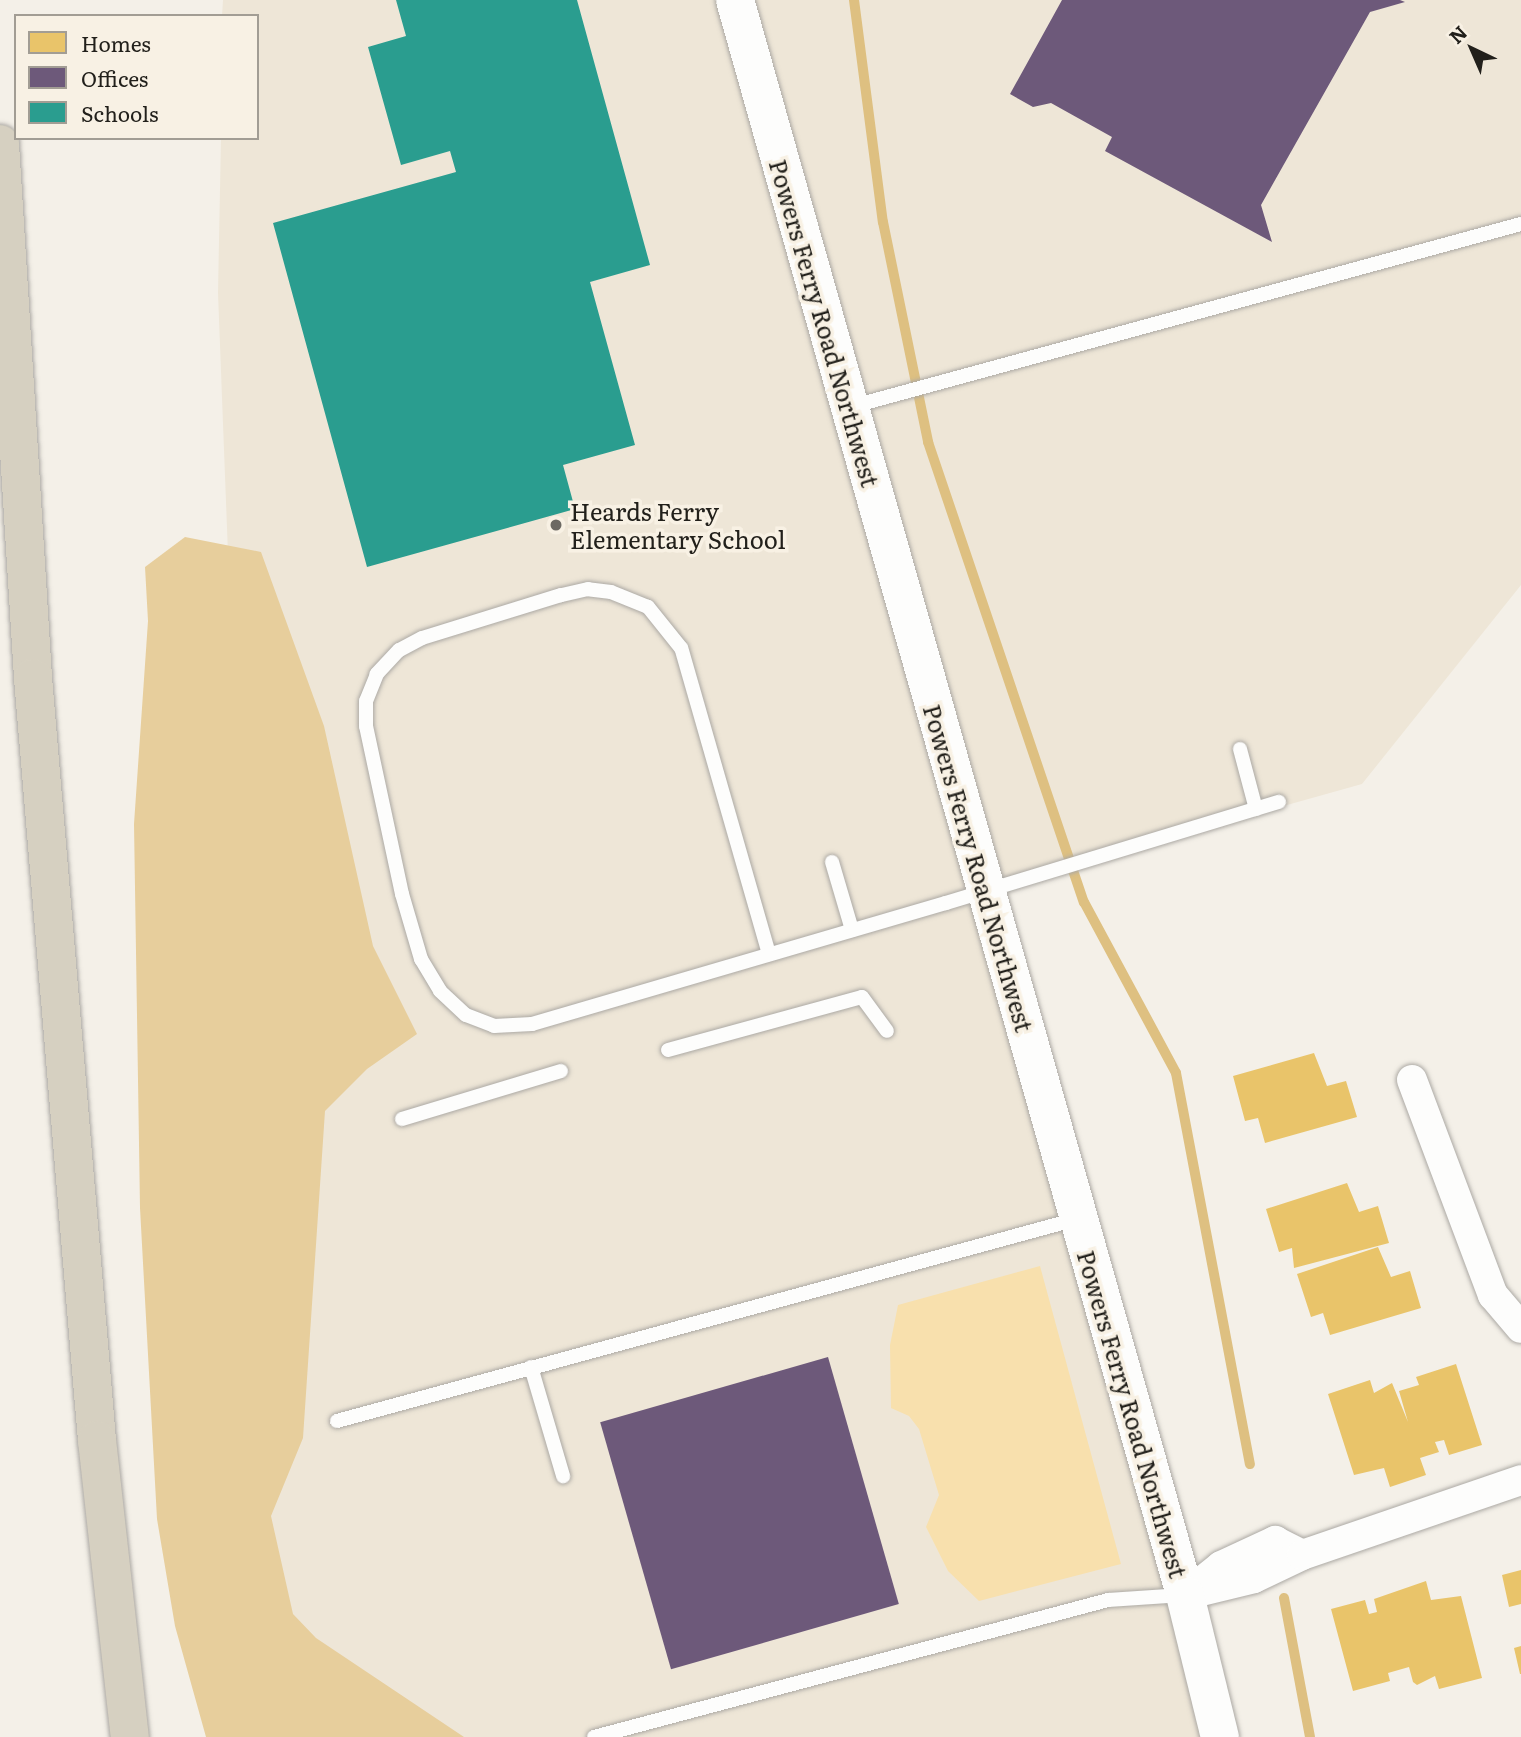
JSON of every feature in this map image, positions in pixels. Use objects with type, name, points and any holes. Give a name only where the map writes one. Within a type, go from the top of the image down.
[{"type":"highway","points":[[0,144],[34,692],[97,1440],[130,1737]]},
{"type":"street","name":"Powers Ferry Road Northwest","points":[[735,0],[1185,1595],[1220,1737]]},
{"type":"street","points":[[1412,1080],[1493,1295],[1521,1328]]},
{"type":"street","points":[[1185,1595],[1221,1566],[1275,1541],[1302,1555],[1521,1480]]},
{"type":"lane","points":[[848,408],[1521,224]]},
{"type":"lane","points":[[769,954],[681,649],[666,626],[648,607],[611,592],[587,589],[538,601],[422,638],[398,650],[377,674],[366,701],[366,726],[388,829],[421,959],[440,992],[466,1016],[494,1026],[533,1024],[1096,858],[1279,802]]},
{"type":"lane","points":[[1240,749],[1256,809]]},
{"type":"lane","points":[[832,862],[852,930]]},
{"type":"lane","points":[[667,1050],[862,997],[887,1031]]},
{"type":"lane","points":[[402,1119],[561,1071]]},
{"type":"lane","points":[[337,1420],[1078,1219]]},
{"type":"lane","points":[[531,1367],[563,1476]]},
{"type":"lane","points":[[594,1737],[1108,1600],[1185,1595]]},
{"type":"shaded area","points":[[223,0],[1521,0],[1521,585],[1362,784],[988,889],[1207,1737],[256,1737],[255,1259],[218,293],[221,140],[259,140],[259,14],[222,14]]},
{"type":"shaded area","points":[[185,537],[261,552],[324,726],[373,946],[417,1034],[367,1069],[325,1111],[303,1438],[271,1516],[293,1614],[316,1638],[464,1737],[206,1737],[175,1626],[157,1519],[140,1208],[134,824],[148,621],[145,567]]},
{"type":"shaded area","points":[[1040,1266],[1121,1564],[979,1601],[948,1571],[926,1527],[939,1495],[919,1429],[909,1416],[891,1408],[890,1345],[898,1305]]},
{"type":"building: Homes","points":[[1314,1053],[1327,1086],[1346,1081],[1357,1117],[1265,1143],[1258,1118],[1245,1121],[1233,1076]]},
{"type":"building: Homes","points":[[1347,1183],[1359,1212],[1378,1206],[1389,1243],[1294,1268],[1292,1248],[1279,1252],[1266,1209]]},
{"type":"building: Homes","points":[[1378,1247],[1391,1277],[1410,1271],[1421,1308],[1330,1335],[1323,1313],[1311,1317],[1297,1274]]},
{"type":"building: Homes","points":[[1456,1364],[1482,1445],[1449,1455],[1444,1440],[1435,1442],[1439,1452],[1420,1458],[1426,1475],[1390,1487],[1384,1468],[1354,1475],[1328,1394],[1370,1380],[1374,1393],[1392,1383],[1408,1422],[1399,1391],[1419,1385],[1416,1377]]},
{"type":"building: Homes","points":[[1521,1570],[1521,1604],[1509,1607],[1502,1575]]},
{"type":"building: Homes","points":[[1426,1581],[1431,1600],[1461,1596],[1482,1678],[1439,1689],[1435,1676],[1417,1685],[1413,1682],[1409,1667],[1388,1673],[1390,1681],[1353,1691],[1331,1609],[1365,1600],[1369,1614],[1377,1612],[1374,1599]]},
{"type":"building: Homes","points":[[1521,1646],[1521,1674],[1520,1674],[1514,1648]]},
{"type":"building: Offices","points":[[1062,0],[1405,2],[1370,12],[1261,205],[1272,242],[1105,151],[1112,137],[1051,103],[1033,107],[1010,94]]},
{"type":"building: Offices","points":[[828,1357],[899,1604],[671,1669],[600,1422]]},
{"type":"building: Schools","points":[[396,0],[577,0],[650,265],[590,282],[635,445],[563,465],[575,509],[367,567],[273,223],[456,172],[450,151],[401,165],[368,47],[406,36]]},
{"type":"waterway","points":[[854,0],[883,222],[928,442],[1084,902],[1176,1073],[1250,1464]]},
{"type":"waterway","points":[[1284,1598],[1310,1737]]},
{"type":"place","name":"Heards Ferry Elementary School","points":[[556,525]]}]
